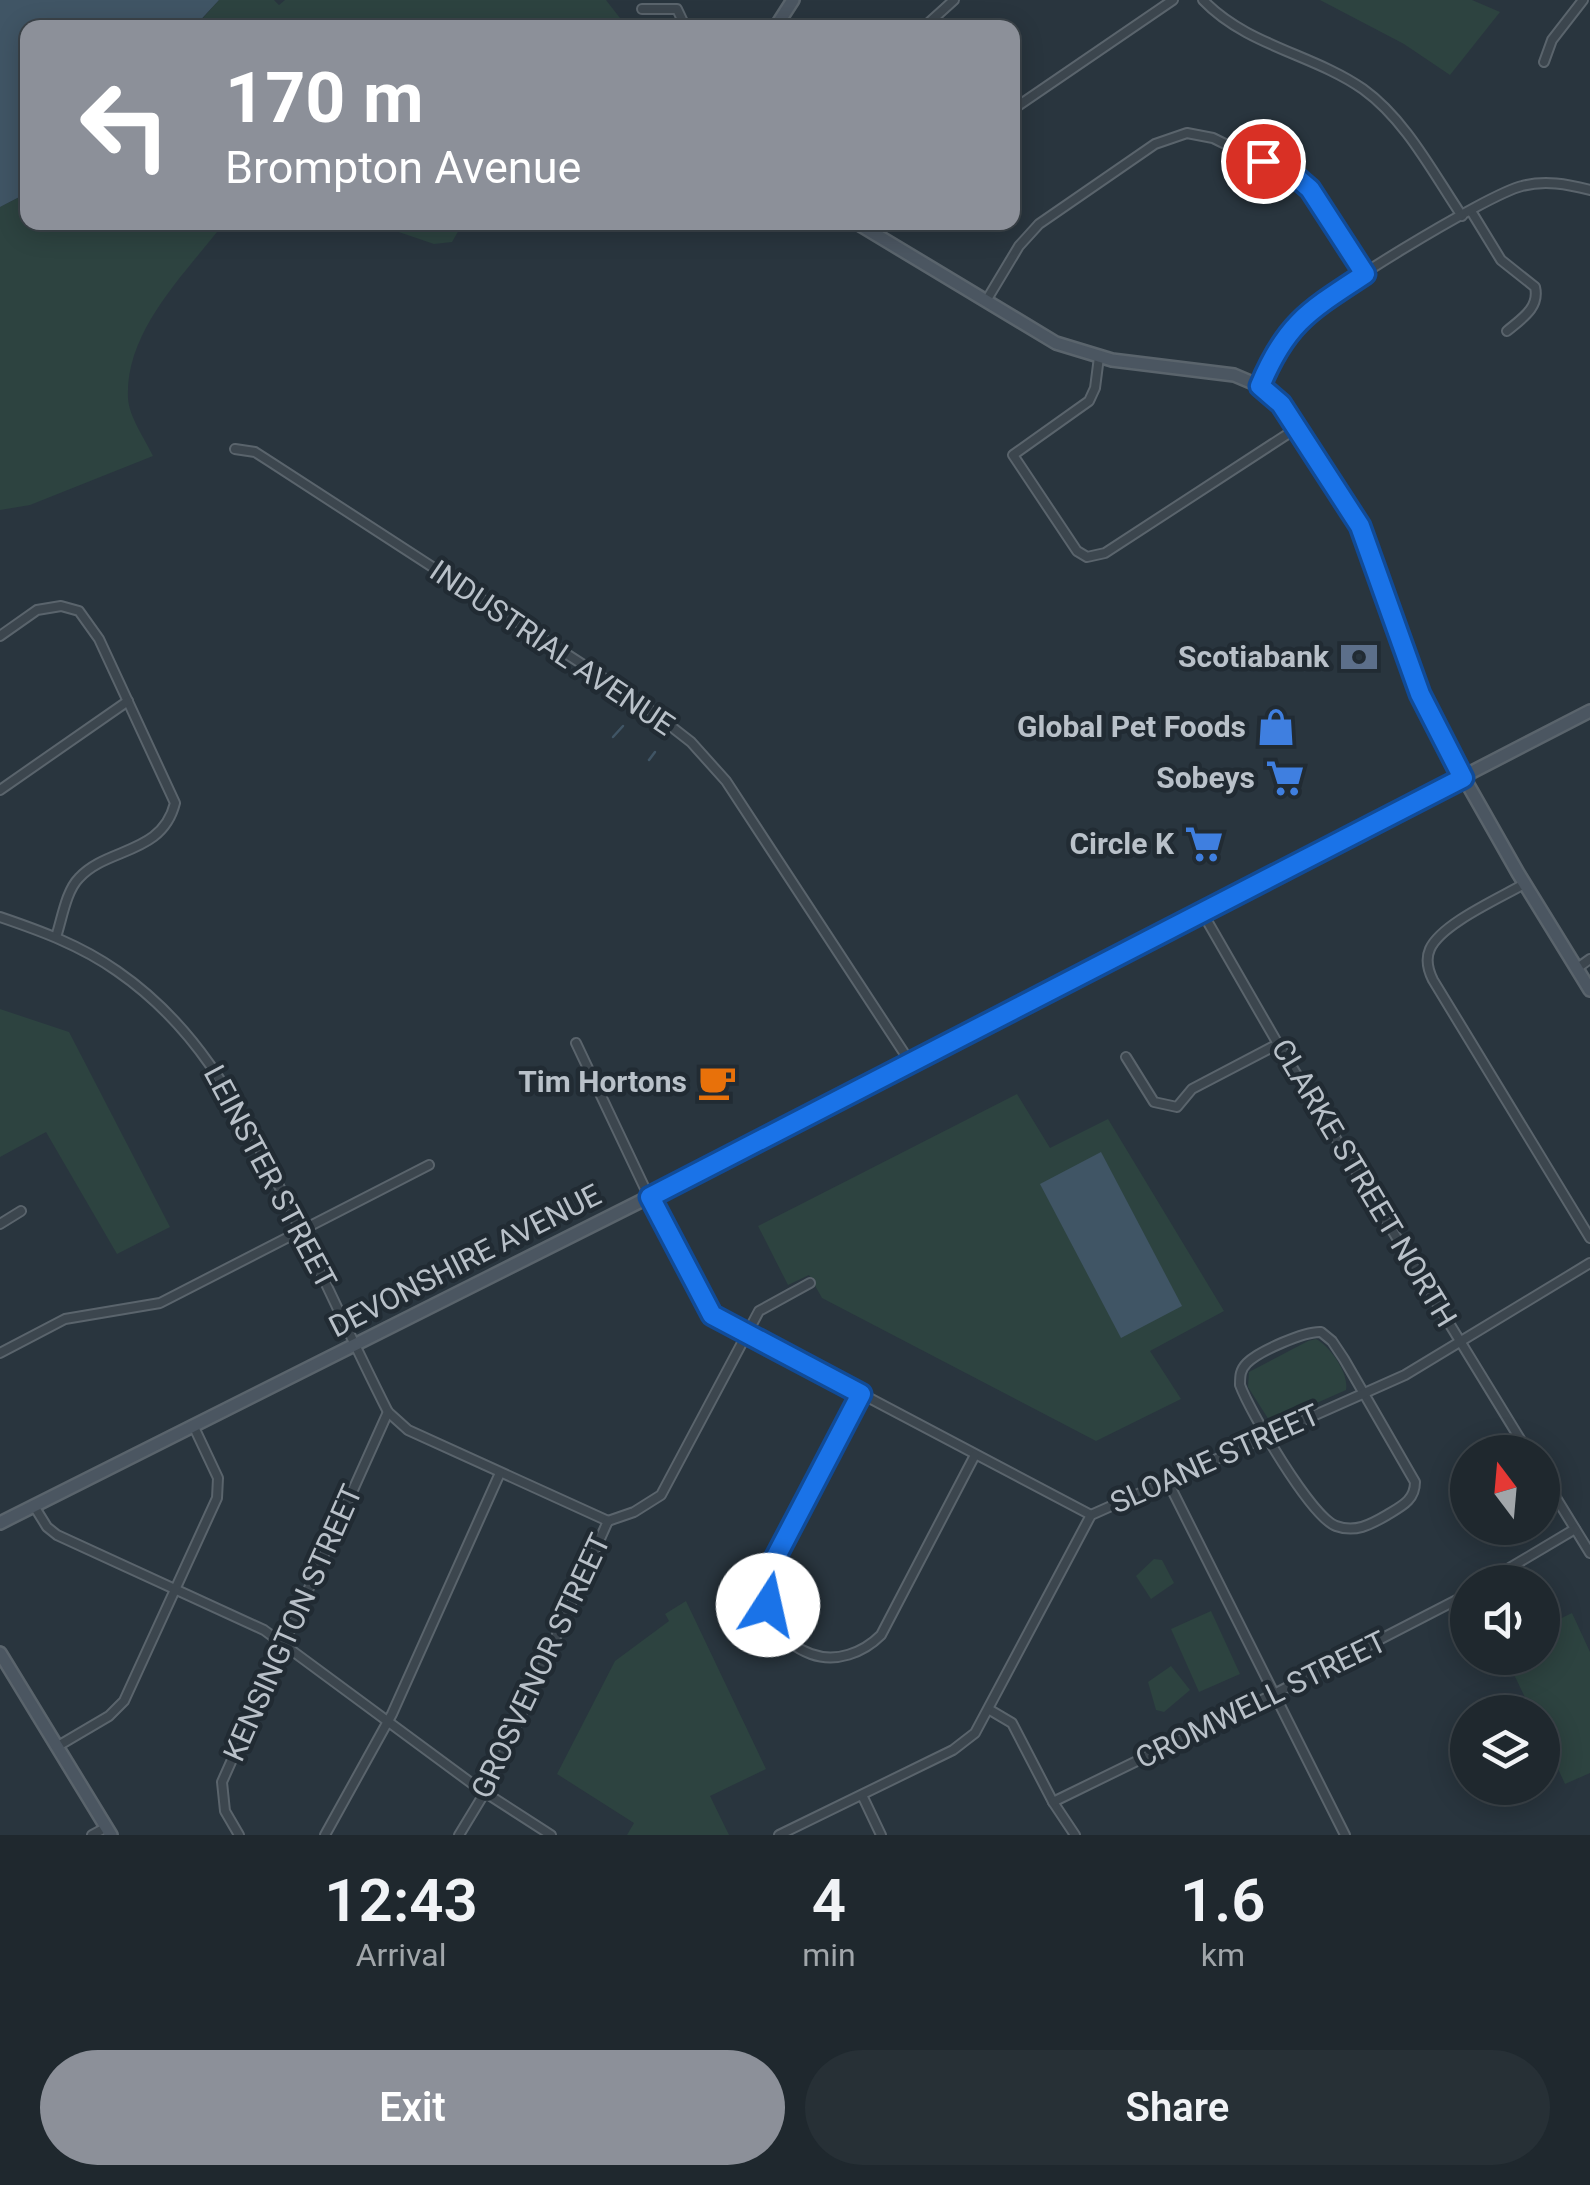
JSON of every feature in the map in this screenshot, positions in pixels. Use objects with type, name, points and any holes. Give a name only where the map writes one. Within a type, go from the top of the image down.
[{"type":"main road","points":[[867,230],[1056,343],[1099,357],[1240,376],[1278,401],[1369,545],[1420,694],[1463,778],[1590,990]]},
{"type":"main road","name":"DEVONSHIRE AVENUE","points":[[0,1524],[650,1197],[1590,710]]},
{"type":"main road","points":[[0,1653],[109,1831]]},
{"type":"street","points":[[932,20],[954,0]]},
{"type":"street","points":[[1020,105],[1174,0]]},
{"type":"street","points":[[1203,0],[1235,26],[1351,82],[1379,102],[1404,131],[1462,216]]},
{"type":"street","points":[[1544,62],[1552,40],[1583,0]]},
{"type":"street","points":[[642,9],[679,5]]},
{"type":"street","points":[[986,301],[1020,246],[1039,224],[1155,143],[1188,133],[1213,138],[1302,182],[1318,199],[1365,274]]},
{"type":"street","points":[[1260,386],[1277,348],[1311,309],[1462,216],[1508,190],[1533,184],[1562,184],[1590,190]]},
{"type":"street","points":[[1471,211],[1504,264],[1531,282],[1536,290],[1536,300],[1526,316],[1507,331]]},
{"type":"street","points":[[1099,357],[1089,402],[1013,455],[1079,553],[1092,557],[1106,553],[1297,428]]},
{"type":"street","name":"INDUSTRIAL AVENUE","points":[[235,449],[255,452],[624,691],[691,742],[726,781],[910,1062]]},
{"type":"street","points":[[0,636],[37,610],[61,606],[79,611],[99,640],[175,802],[172,815],[148,840],[78,878],[56,936]]},
{"type":"street","points":[[0,790],[128,702]]},
{"type":"street","points":[[1524,884],[1442,933],[1426,961],[1433,980],[1590,1238]]},
{"type":"street","name":"CLARKE STREET NORTH","points":[[1202,912],[1278,1044],[1518,1435]]},
{"type":"street","name":"LEINSTER STREET","points":[[0,917],[56,936],[98,958],[132,982],[191,1037],[231,1096],[388,1412]]},
{"type":"street","points":[[1576,968],[1590,959]]},
{"type":"street","points":[[576,1043],[704,1304],[718,1320],[1091,1515]]},
{"type":"street","points":[[1126,1058],[1154,1102],[1177,1107],[1192,1089],[1278,1044]]},
{"type":"street","points":[[0,1353],[65,1320],[159,1303],[429,1164]]},
{"type":"street","points":[[0,1224],[22,1212]]},
{"type":"street","name":"SLOANE STREET","points":[[779,1835],[958,1747],[975,1733],[1091,1515],[1405,1375],[1590,1263]]},
{"type":"street","name":"GROSVENOR STREET","points":[[460,1835],[485,1792],[608,1520],[652,1502],[666,1488],[745,1334],[765,1306],[810,1284]]},
{"type":"street","points":[[1314,1332],[1326,1336],[1415,1481],[1414,1494],[1404,1505],[1368,1526],[1344,1528],[1323,1519],[1306,1499],[1268,1435],[1241,1390],[1240,1376],[1254,1358],[1292,1340],[1314,1332]]},
{"type":"street","points":[[861,1394],[767,1580],[770,1616],[785,1639],[797,1648],[819,1657],[842,1656],[867,1647],[881,1635],[975,1456]]},
{"type":"street","points":[[388,1412],[408,1430],[608,1520]]},
{"type":"street","name":"KENSINGTON STREET","points":[[238,1835],[225,1811],[222,1782],[388,1412]]},
{"type":"street","points":[[58,1746],[109,1716],[124,1701],[219,1488],[193,1425]]},
{"type":"street","points":[[325,1835],[388,1722],[500,1473]]},
{"type":"street","points":[[1167,1480],[1346,1835]]},
{"type":"street","points":[[1560,1505],[1590,1553]]},
{"type":"street","points":[[34,1506],[57,1535],[248,1622],[284,1644],[485,1792],[551,1835]]},
{"type":"street","points":[[1515,1565],[1575,1529]]},
{"type":"street","name":"CROMWELL STREET","points":[[1053,1802],[1450,1603]]},
{"type":"street","points":[[990,1710],[1012,1723],[1075,1835]]},
{"type":"street","points":[[862,1795],[881,1835]]},
{"type":"street","points":[[92,1835],[109,1831]]},
{"type":"green space","points":[[219,0],[274,0],[279,5],[285,0],[606,0],[622,20],[201,20]]},
{"type":"green space","points":[[1320,0],[1472,0],[1500,12],[1450,75],[1404,44]]},
{"type":"green space","points":[[20,197],[20,230],[218,230],[176,282],[136,349],[129,405],[153,456],[30,505],[0,510],[0,207]]},
{"type":"green space","points":[[393,230],[459,230],[452,242],[434,244]]},
{"type":"green space","points":[[0,1009],[69,1032],[170,1227],[117,1254],[46,1132],[0,1157]]},
{"type":"green space","points":[[1017,1094],[1050,1148],[1108,1119],[1224,1311],[1150,1351],[1181,1399],[1096,1441],[822,1298],[809,1275],[788,1285],[758,1226]]},
{"type":"green space","points":[[1316,1339],[1338,1362],[1346,1390],[1276,1421],[1269,1420],[1248,1387],[1249,1372]]},
{"type":"green space","points":[[1154,1559],[1162,1560],[1174,1583],[1151,1599],[1136,1576]]},
{"type":"green space","points":[[686,1601],[766,1769],[710,1796],[729,1835],[627,1835],[634,1823],[557,1774],[615,1661],[669,1621],[665,1614]]},
{"type":"green space","points":[[1211,1611],[1240,1674],[1199,1692],[1171,1629]]},
{"type":"green space","points":[[1572,1613],[1590,1652],[1590,1773],[1565,1784],[1560,1773],[1560,1695],[1524,1695],[1514,1675],[1560,1675],[1560,1619]]},
{"type":"green space","points":[[1171,1666],[1190,1690],[1164,1712],[1156,1710],[1148,1682]]},
{"type":"water","points":[[0,0],[219,0],[200,20],[20,20],[20,197],[0,207]]},
{"type":"water","points":[[1101,1152],[1182,1306],[1121,1338],[1040,1184]]},
{"type":"waterway","points":[[613,737],[623,726]]},
{"type":"waterway","points":[[649,760],[655,752]]},
{"type":"place","name":"Scotiabank","points":[[1359,657]]},
{"type":"place","name":"Global Pet Foods","points":[[1276,727]]},
{"type":"place","name":"Sobeys","points":[[1285,778]]},
{"type":"place","name":"Circle K","points":[[1204,844]]},
{"type":"place","name":"Tim Hortons","points":[[717,1082]]},
{"type":"route","points":[[768,1605],[770,1568],[861,1394],[712,1315],[650,1197],[1463,778],[1420,694],[1360,526],[1281,404],[1260,386],[1277,348],[1301,317],[1365,274],[1310,189],[1296,177],[1263,161]]}]
